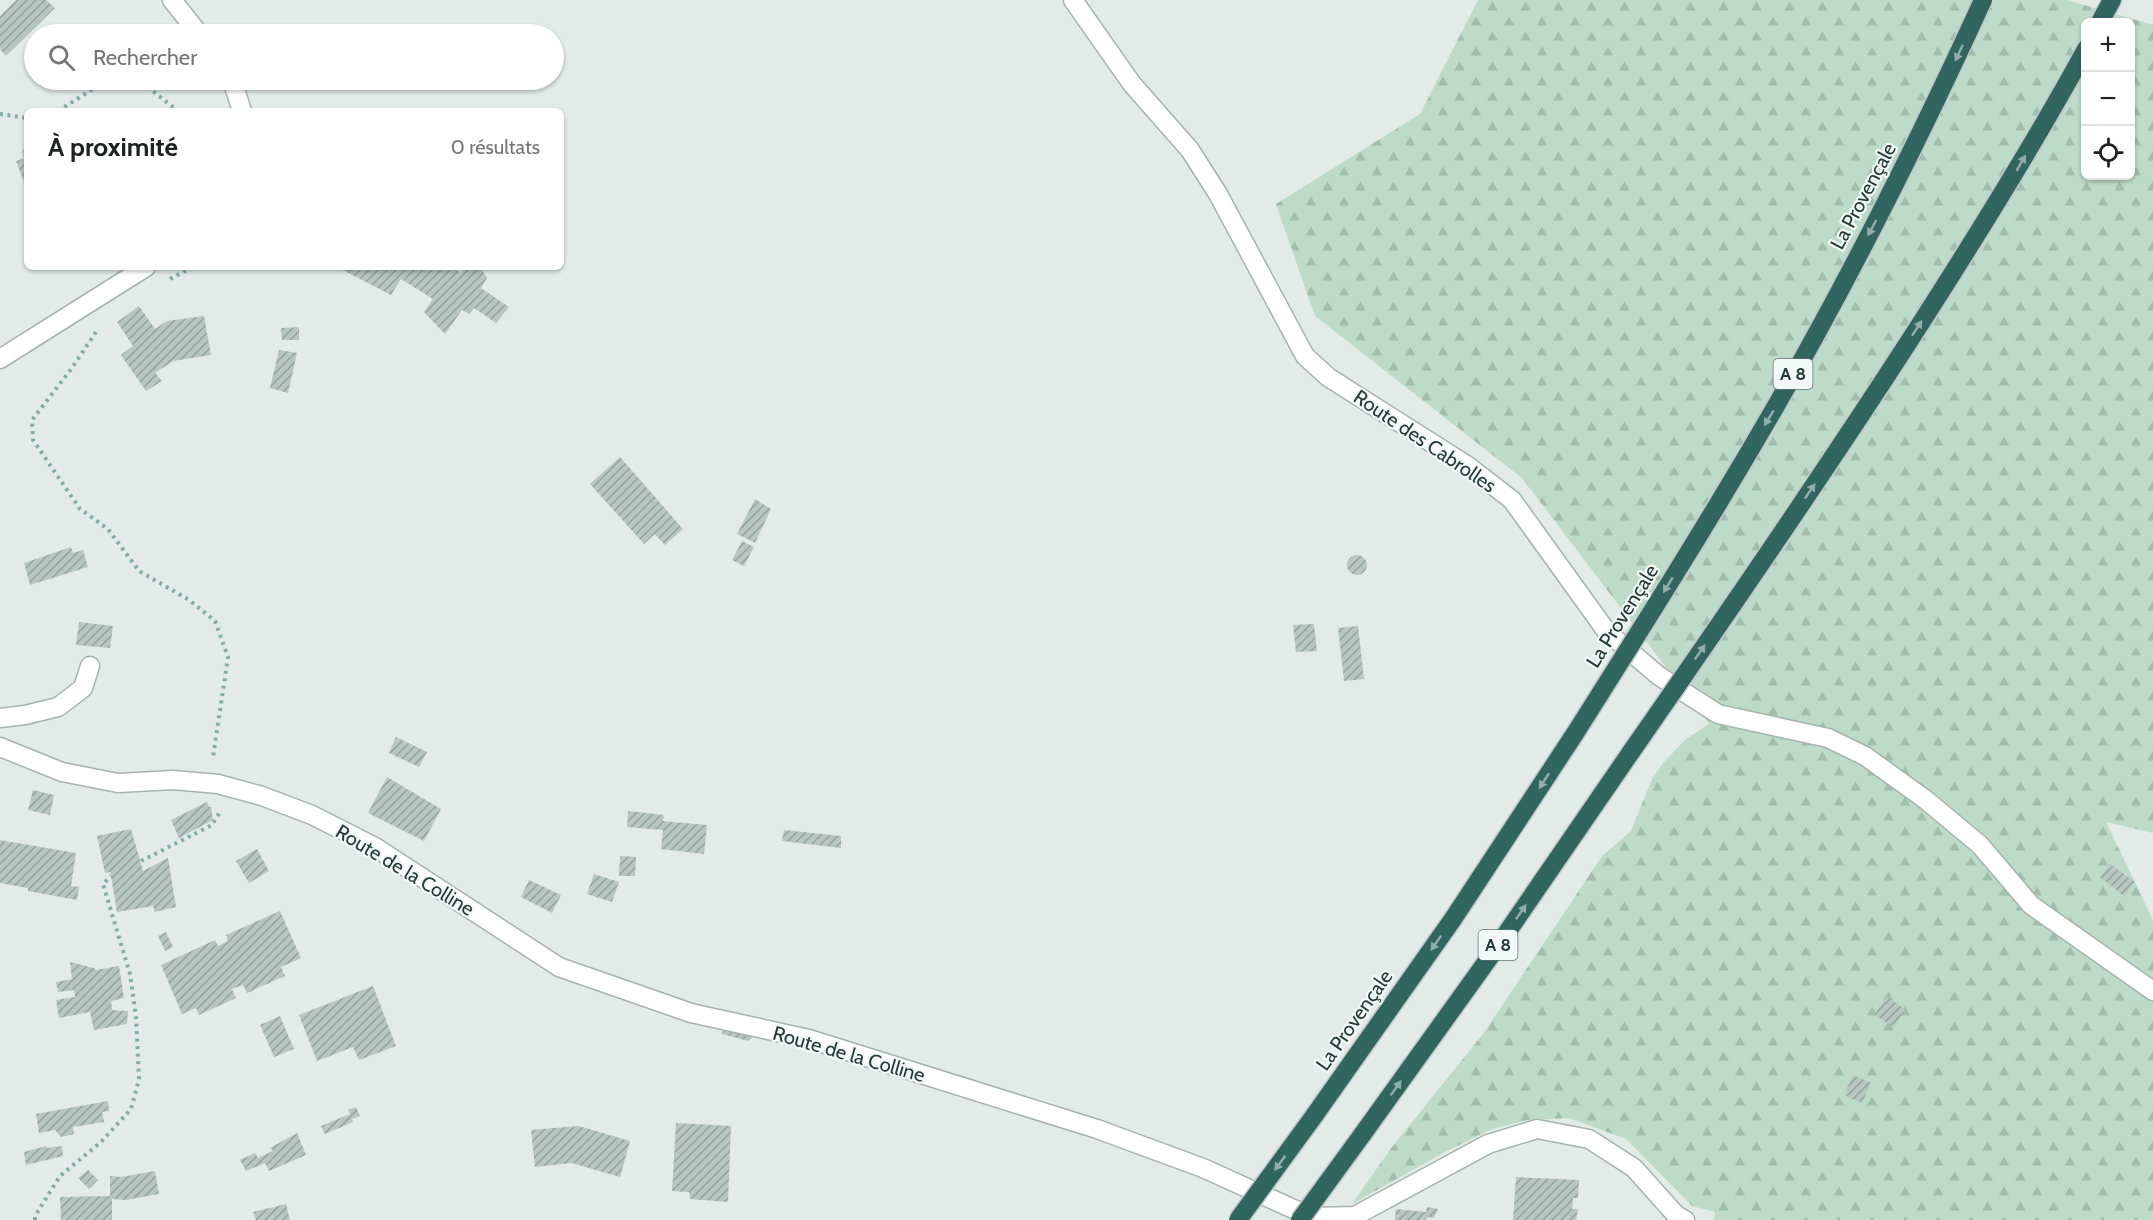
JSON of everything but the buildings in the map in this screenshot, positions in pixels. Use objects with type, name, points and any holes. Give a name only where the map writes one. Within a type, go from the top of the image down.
[{"type":"highway","name":"La Provençale","points":[[1238,1220],[1453,919],[1644,625],[1774,410],[1894,187],[1983,0]]},
{"type":"highway","points":[[2102,18],[2112,0]]},
{"type":"highway","name":"A 8","points":[[1300,1220],[1497,947],[1777,541],[1952,275],[2017,170],[2081,56]]},
{"type":"street","points":[[172,0],[191,24]]},
{"type":"street","name":"Route des Cabrolles","points":[[1073,0],[1132,84],[1190,150],[1218,194],[1305,356],[1328,377],[1468,466],[1512,500],[1607,632],[1659,676],[1718,714],[1828,738],[1865,756],[1926,800],[1980,845],[2031,905],[2153,991]]},
{"type":"street","points":[[235,90],[241,108]]},
{"type":"street","points":[[0,359],[141,270]]},
{"type":"street","points":[[0,718],[25,715],[58,706],[83,688],[90,666]]},
{"type":"street","name":"Route de la Colline","points":[[0,747],[62,772],[107,781],[118,783],[173,780],[218,784],[261,796],[312,815],[375,847],[559,968],[691,1013],[809,1039],[1097,1130],[1203,1168],[1311,1217],[1354,1216],[1488,1143],[1537,1129],[1589,1139],[1634,1168],[1676,1215],[1685,1220]]},
{"type":"path","points":[[63,108],[91,90]]},
{"type":"path","points":[[151,90],[174,108]]},
{"type":"path","points":[[0,114],[24,118]]},
{"type":"path","points":[[162,284],[188,270]]},
{"type":"path","points":[[102,327],[95,333],[72,368],[32,420],[33,440],[80,509],[108,529],[139,571],[189,600],[215,621],[228,657],[225,688]]},
{"type":"path","points":[[35,1220],[35,1216],[60,1176],[101,1142],[131,1109],[139,1079],[136,1017],[130,974],[103,884],[111,876]]},
{"type":"green space","points":[[1478,0],[2067,0],[2129,18],[2081,18],[2081,180],[2135,180],[2135,20],[2153,23],[2153,833],[2106,822],[2153,920],[2153,1220],[1714,1220],[1715,1212],[1692,1206],[1626,1139],[1569,1118],[1528,1120],[1492,1129],[1443,1153],[1352,1204],[1392,1147],[1483,1034],[1602,856],[1631,831],[1652,779],[1663,763],[1686,739],[1709,724],[1522,478],[1315,316],[1276,204],[1420,114]]}]
